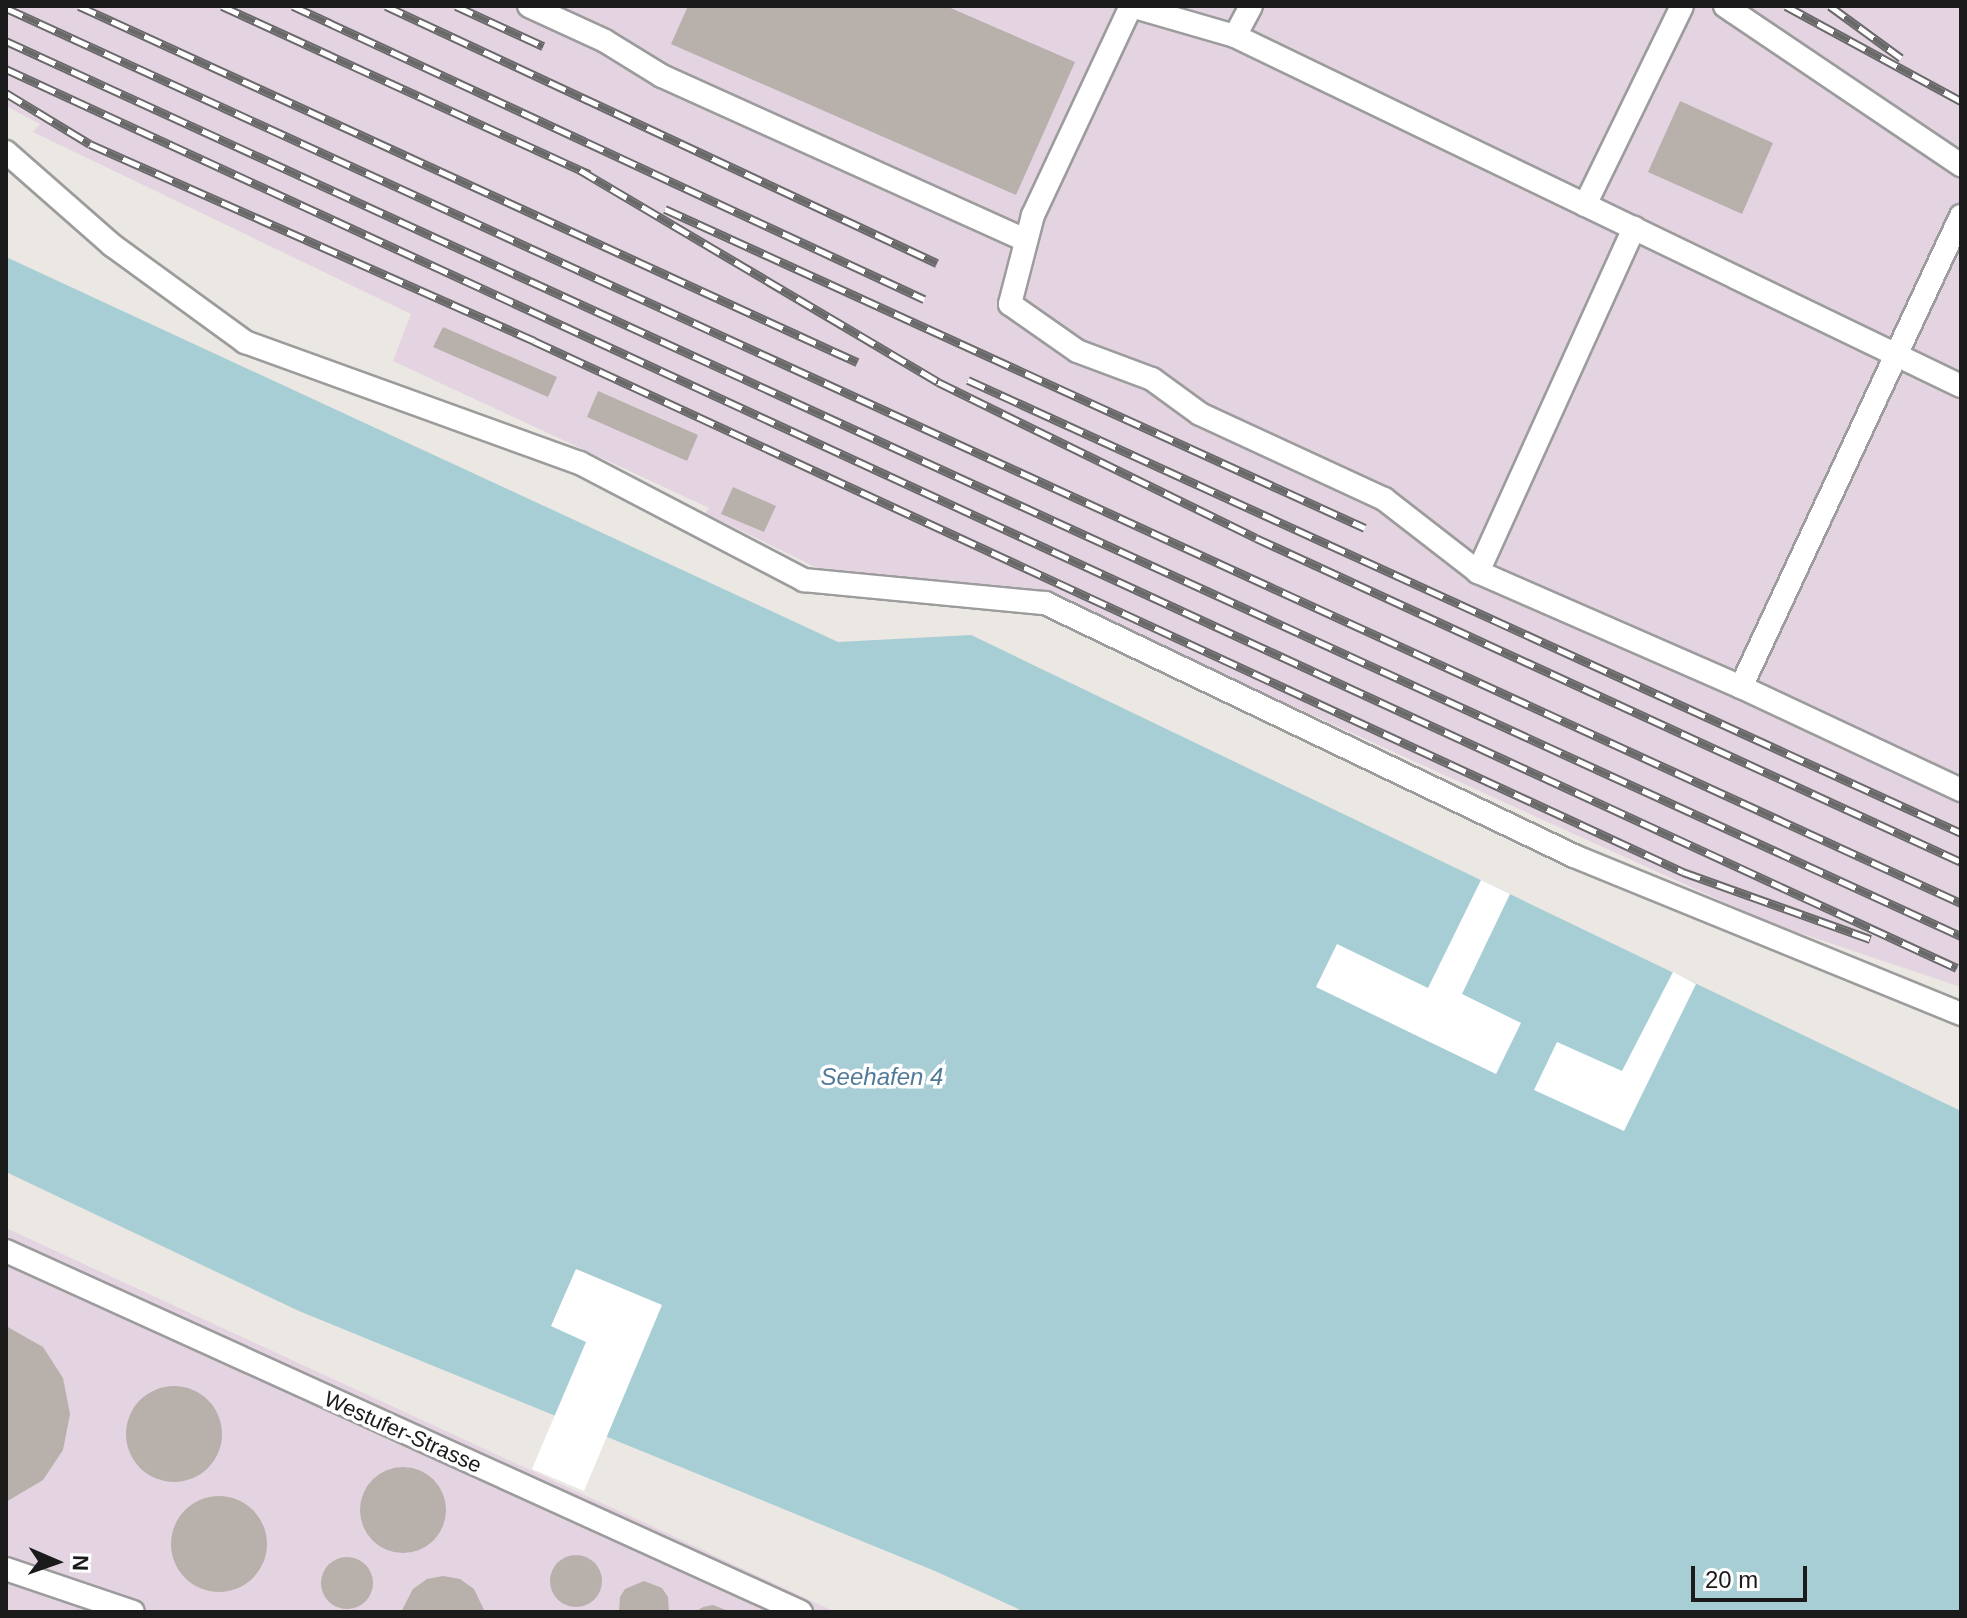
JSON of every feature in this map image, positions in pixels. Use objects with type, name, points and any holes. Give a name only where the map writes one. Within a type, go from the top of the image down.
[{"type":"lane","points":[[529,6],[605,41],[662,76],[1026,240]]},
{"type":"lane","points":[[1961,386],[1235,36],[1131,6],[1033,215],[1010,304],[1077,351],[1152,379],[1200,414],[1384,499],[1478,572],[1741,687],[1961,790]]},
{"type":"lane","points":[[1235,36],[1251,6]]},
{"type":"lane","points":[[1585,205],[1682,6]]},
{"type":"lane","points":[[1725,6],[1961,165]]},
{"type":"lane","points":[[6,152],[112,245],[245,342],[580,463],[804,580],[1045,603],[1574,856],[1961,1014]]},
{"type":"lane","points":[[1741,687],[1961,216]]},
{"type":"lane","points":[[1478,572],[1634,228]]},
{"type":"lane","name":"Westufer-Strasse","points":[[6,1251],[801,1612]]},
{"type":"lane","points":[[6,1569],[133,1612]]},
{"type":"shaded area","points":[[6,6],[1961,6],[1961,987],[1770,923],[1046,594],[817,568],[705,513],[709,508],[393,361],[411,314],[33,132],[40,124],[6,106]]},
{"type":"shaded area","points":[[6,1228],[658,1529],[835,1612],[6,1612]]},
{"type":"water","name":"Seehafen 4","points":[[6,257],[838,642],[971,635],[1961,1111],[1961,1612],[1025,1612],[935,1571],[299,1311],[6,1172]]},
{"type":"pier","points":[[1481,880],[1510,894],[1462,994],[1521,1023],[1496,1074],[1316,987],[1337,944],[1428,988]]},
{"type":"pier","points":[[1673,972],[1696,984],[1624,1131],[1534,1090],[1557,1042],[1622,1071]]},
{"type":"pier","points":[[576,1269],[662,1305],[584,1491],[532,1469],[586,1342],[551,1326]]},
{"type":"building","points":[[688,6],[946,6],[1075,62],[1016,195],[671,44]]},
{"type":"building","points":[[1680,101],[1773,143],[1742,214],[1648,172]]},
{"type":"building","points":[[443,327],[557,377],[548,397],[433,347]]},
{"type":"building","points":[[598,391],[698,435],[687,461],[587,417]]},
{"type":"building","points":[[733,487],[776,506],[764,532],[721,514]]},
{"type":"building","points":[[6,1326],[43,1347],[63,1378],[70,1414],[63,1450],[43,1480],[6,1502]]},
{"type":"building","points":[[165,1386],[183,1386],[201,1394],[214,1407],[222,1425],[219,1453],[201,1474],[183,1482],[165,1482],[147,1474],[134,1461],[126,1443],[126,1425],[134,1407],[147,1394]]},
{"type":"building","points":[[403,1467],[427,1474],[439,1486],[446,1510],[439,1534],[427,1546],[403,1553],[379,1546],[367,1534],[360,1510],[367,1486],[379,1474]]},
{"type":"building","points":[[219,1496],[238,1499],[253,1510],[264,1525],[267,1544],[264,1563],[253,1578],[238,1589],[219,1592],[200,1589],[185,1578],[174,1563],[171,1544],[174,1525],[185,1510],[200,1499]]},
{"type":"building","points":[[576,1555],[594,1563],[602,1581],[594,1599],[576,1607],[558,1599],[550,1581],[558,1563]]},
{"type":"building","points":[[347,1557],[365,1565],[373,1583],[365,1601],[347,1609],[329,1601],[321,1583],[329,1565]]},
{"type":"building","points":[[443,1576],[460,1579],[474,1589],[485,1612],[401,1612],[413,1589],[427,1579]]},
{"type":"building","points":[[644,1581],[662,1588],[668,1597],[669,1612],[619,1612],[620,1597],[625,1589]]},
{"type":"building","points":[[713,1605],[731,1612],[695,1612],[703,1607]]},
{"type":"railway","points":[[79,6],[857,362]]},
{"type":"railway","points":[[222,6],[589,174]]},
{"type":"railway","points":[[293,6],[924,299]]},
{"type":"railway","points":[[386,6],[937,263]]},
{"type":"railway","points":[[456,6],[543,46]]},
{"type":"railway","points":[[1786,6],[1961,101]]},
{"type":"railway","points":[[1830,6],[1901,58]]},
{"type":"railway","points":[[6,8],[1961,903]]},
{"type":"railway","points":[[6,41],[1961,936]]},
{"type":"railway","points":[[6,69],[1957,968]]},
{"type":"railway","points":[[6,93],[90,144],[534,341],[1683,872],[1870,939]]},
{"type":"railway","points":[[580,170],[938,382],[1256,538],[1961,862]]},
{"type":"railway","points":[[665,209],[1365,528]]},
{"type":"railway","points":[[968,380],[1961,833]]}]
